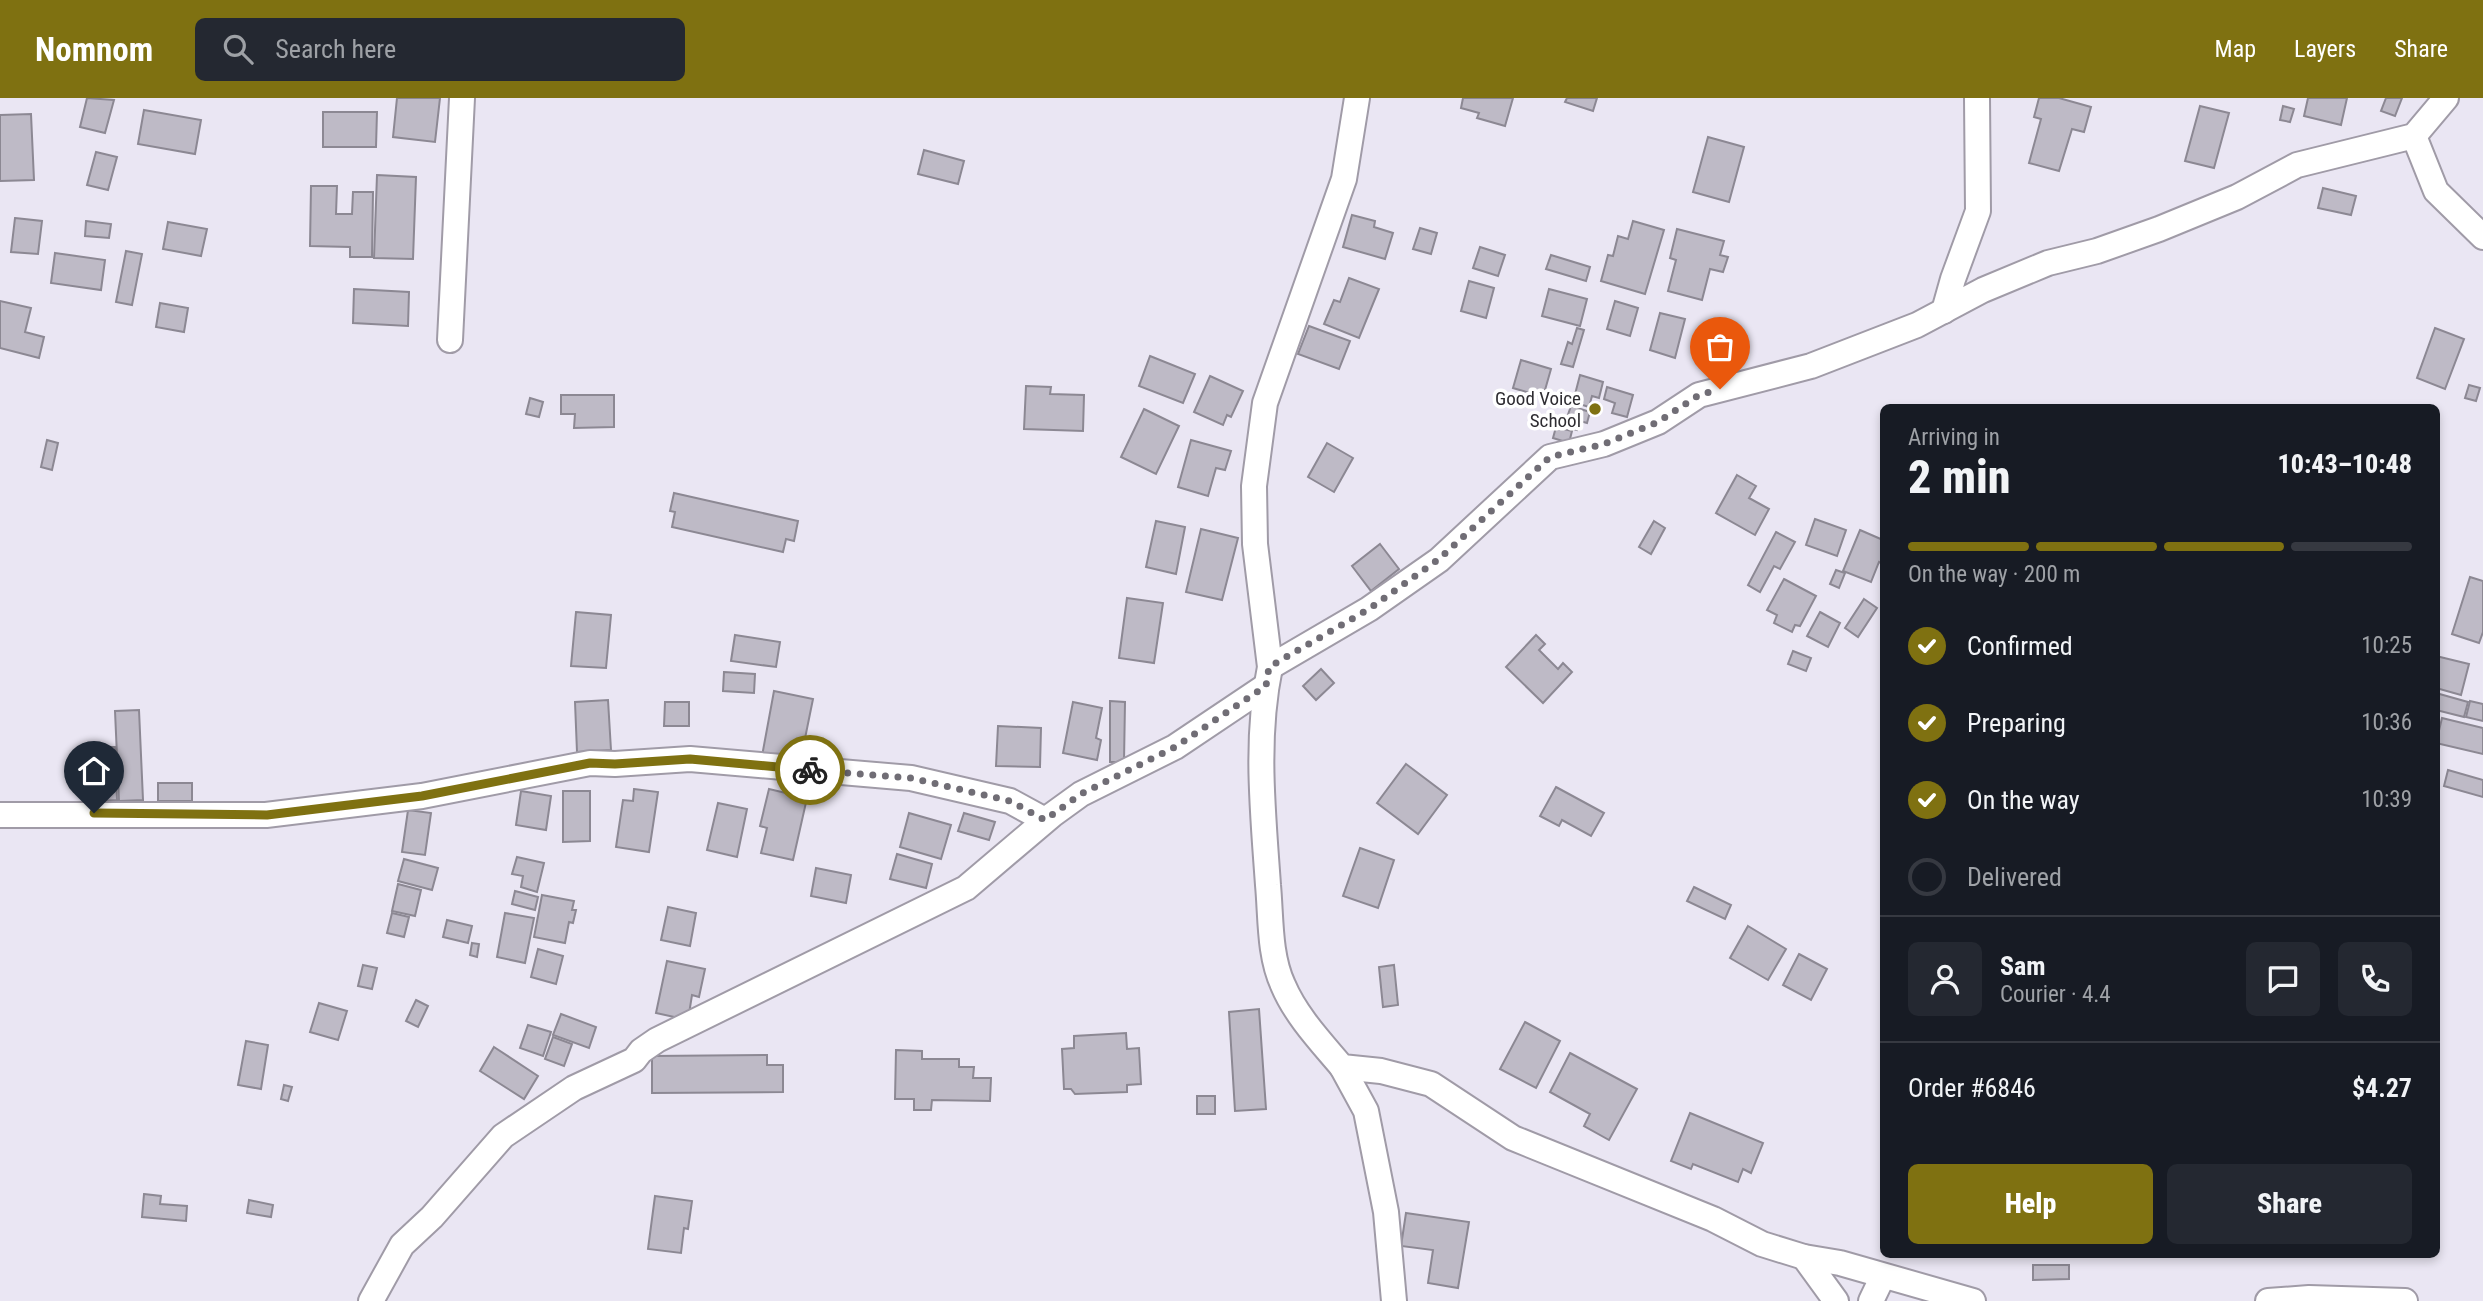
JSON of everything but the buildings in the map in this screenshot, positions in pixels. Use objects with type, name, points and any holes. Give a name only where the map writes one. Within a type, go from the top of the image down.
[{"type":"street","points":[[450,340],[463,98]]},
{"type":"street","points":[[1357,98],[1344,179],[1265,403],[1254,486],[1255,544],[1268,677],[1260,759],[1273,946],[1282,984],[1307,1024],[1342,1067],[1366,1111],[1386,1212],[1394,1301]]},
{"type":"street","points":[[1944,311],[1978,211],[1978,98]]},
{"type":"street","points":[[371,1301],[402,1245],[432,1217],[503,1136],[539,1110],[574,1088],[634,1060],[641,1051],[657,1040],[966,888],[1045,820],[1081,794],[1175,747],[1268,677],[1439,559],[1550,457],[1604,444],[1658,422],[1699,395],[1811,366],[1917,325],[1983,290],[2048,263],[2097,251],[2160,229],[2237,197],[2297,165],[2414,136],[2446,98]]},
{"type":"street","points":[[2414,136],[2436,191],[2483,237]]},
{"type":"street","points":[[0,814],[267,815],[422,796],[590,763],[690,759],[911,778],[1010,801],[1045,820]]},
{"type":"street","points":[[1342,1067],[1381,1071],[1431,1084],[1513,1138],[1713,1219],[1762,1244],[1972,1301]]},
{"type":"street","points":[[1804,1257],[1836,1301]]},
{"type":"street","points":[[1871,1301],[1883,1276]]},
{"type":"street","points":[[2279,1301],[2309,1298],[2405,1301]]},
{"type":"way so far","points":[[810,770],[911,778],[1010,801],[1045,820],[1081,794],[1175,747],[1266,686],[1269,667],[1369,609],[1439,559],[1550,457],[1604,444],[1658,422],[1699,395],[1720,389]]},
{"type":"place","name":"Good Voice School","points":[[1595,409]]},
{"type":"route","points":[[94,813],[295,813],[422,796],[590,763],[690,759],[810,770]]}]
